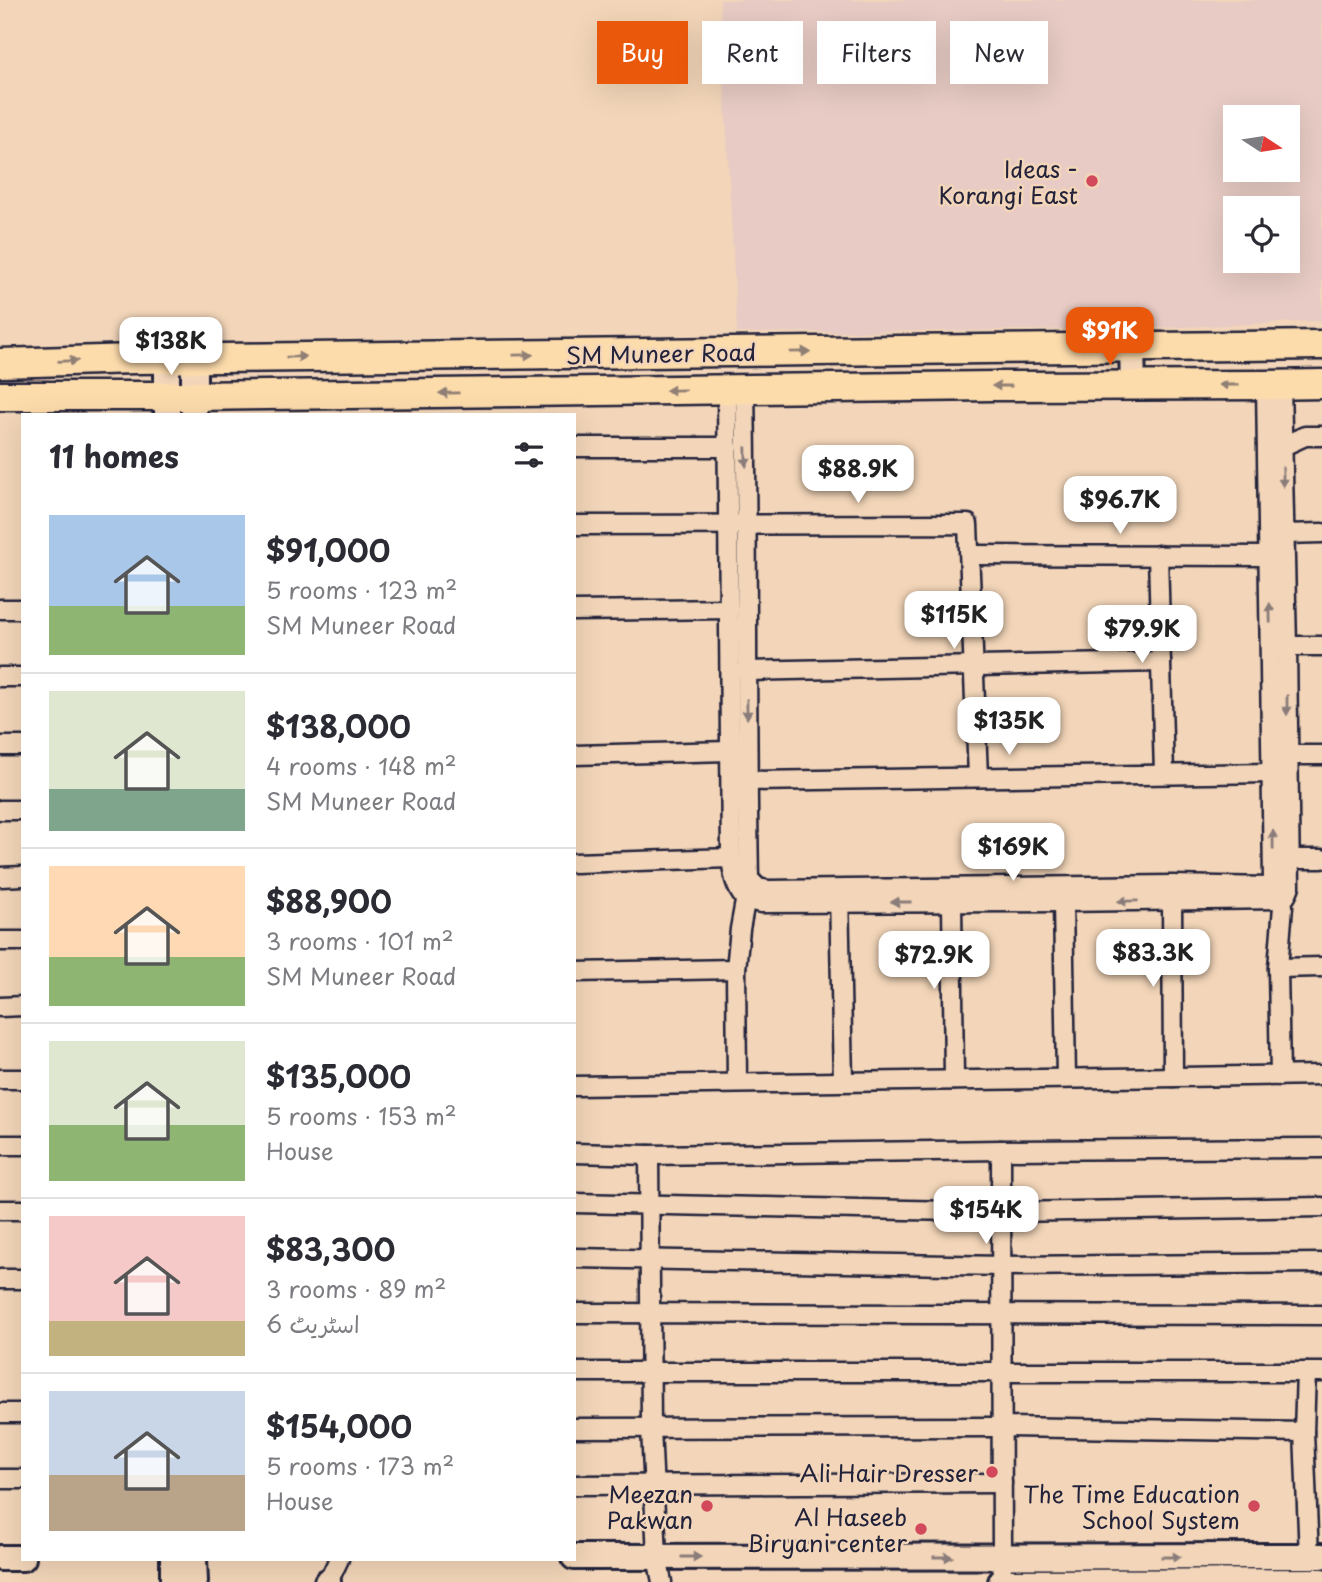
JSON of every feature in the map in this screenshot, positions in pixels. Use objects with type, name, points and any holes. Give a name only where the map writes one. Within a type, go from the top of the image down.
[{"type":"main road","name":"SM Muneer Road","points":[[0,363],[1322,345]]},
{"type":"main road","points":[[1132,347],[1133,386]]},
{"type":"main road","points":[[180,359],[181,405]]},
{"type":"main road","name":"SM Muneer Road","points":[[0,396],[80,406],[736,389],[1322,384]]},
{"type":"main road","points":[[576,1557],[1315,1556]]},
{"type":"main road","points":[[0,1559],[21,1558]]},
{"type":"main road","points":[[173,1561],[173,1582]]},
{"type":"main road","points":[[194,1561],[195,1582]]},
{"type":"main road","points":[[1002,1582],[1322,1581]]},
{"type":"street","points":[[1273,385],[1274,445],[1269,556],[1273,880],[1283,906],[1278,968],[1280,1076]]},
{"type":"street","points":[[736,389],[729,447],[728,524],[730,858],[740,895],[746,900],[761,902],[839,895],[1158,885],[1269,887],[1286,896],[1290,886],[1287,646],[1284,534],[1274,445]]},
{"type":"street","points":[[736,389],[747,525],[749,879],[736,970],[737,1082]]},
{"type":"street","points":[[1274,445],[1305,436],[1322,436]]},
{"type":"street","points":[[576,447],[729,447]]},
{"type":"street","points":[[576,526],[968,524],[978,777]]},
{"type":"street","points":[[1284,534],[1322,533]]},
{"type":"street","points":[[970,555],[1269,556]]},
{"type":"street","points":[[1158,555],[1164,774]]},
{"type":"street","points":[[0,609],[21,609]]},
{"type":"street","points":[[576,611],[729,609]]},
{"type":"street","points":[[1287,646],[1322,646]]},
{"type":"street","points":[[746,671],[1161,662]]},
{"type":"street","points":[[0,677],[21,677]]},
{"type":"street","points":[[0,746],[21,746]]},
{"type":"street","points":[[576,755],[730,751]]},
{"type":"street","points":[[1287,755],[1322,755]]},
{"type":"street","points":[[747,781],[1272,773]]},
{"type":"street","points":[[0,810],[21,810]]},
{"type":"street","points":[[576,863],[730,858]]},
{"type":"street","points":[[1289,859],[1322,859]]},
{"type":"street","points":[[0,877],[21,876]]},
{"type":"street","points":[[749,879],[758,888],[769,890],[952,902],[1172,900],[1277,891]]},
{"type":"street","points":[[839,895],[843,1081]]},
{"type":"street","points":[[1172,900],[1173,1077]]},
{"type":"street","points":[[952,902],[954,1080]]},
{"type":"street","points":[[1063,902],[1066,1078]]},
{"type":"street","points":[[0,941],[21,941]]},
{"type":"street","points":[[1278,968],[1322,967]]},
{"type":"street","points":[[576,972],[736,970]]},
{"type":"street","points":[[0,1007],[21,1006]]},
{"type":"street","points":[[576,1086],[1322,1075]]},
{"type":"street","points":[[0,1079],[21,1079]]},
{"type":"street","points":[[0,1146],[21,1145]]},
{"type":"street","points":[[576,1153],[649,1155],[1322,1148]]},
{"type":"street","points":[[1001,1150],[1002,1582]]},
{"type":"street","points":[[649,1155],[652,1485],[657,1557],[662,1582]]},
{"type":"street","points":[[576,1203],[1001,1212],[1322,1208]]},
{"type":"street","points":[[0,1210],[21,1210]]},
{"type":"street","points":[[576,1258],[1002,1266],[1322,1263]]},
{"type":"street","points":[[0,1279],[21,1279]]},
{"type":"street","points":[[576,1314],[1322,1315]]},
{"type":"street","points":[[576,1372],[1314,1372],[1304,1432],[1315,1556]]},
{"type":"street","points":[[0,1413],[21,1413]]},
{"type":"street","points":[[576,1428],[1001,1427],[1304,1432]]},
{"type":"street","points":[[0,1479],[21,1479]]},
{"type":"street","points":[[576,1485],[1002,1483]]},
{"type":"street","points":[[1269,1557],[1275,1581]]},
{"type":"street","points":[[328,1582],[338,1561]]},
{"type":"shaded area","points":[[720,0],[1322,0],[1322,321],[1134,329],[737,333],[724,84],[803,84],[803,21],[721,21]]},
{"type":"place","name":"Ideas - Korangi East","points":[[1092,181]]},
{"type":"place","name":"Ali Hair Dresser","points":[[992,1472]]},
{"type":"place","name":"Meezan Pakwan","points":[[707,1506]]},
{"type":"place","name":"The Time Education School System","points":[[1254,1506]]},
{"type":"place","name":"Al Haseeb Biryani center","points":[[921,1529]]}]
